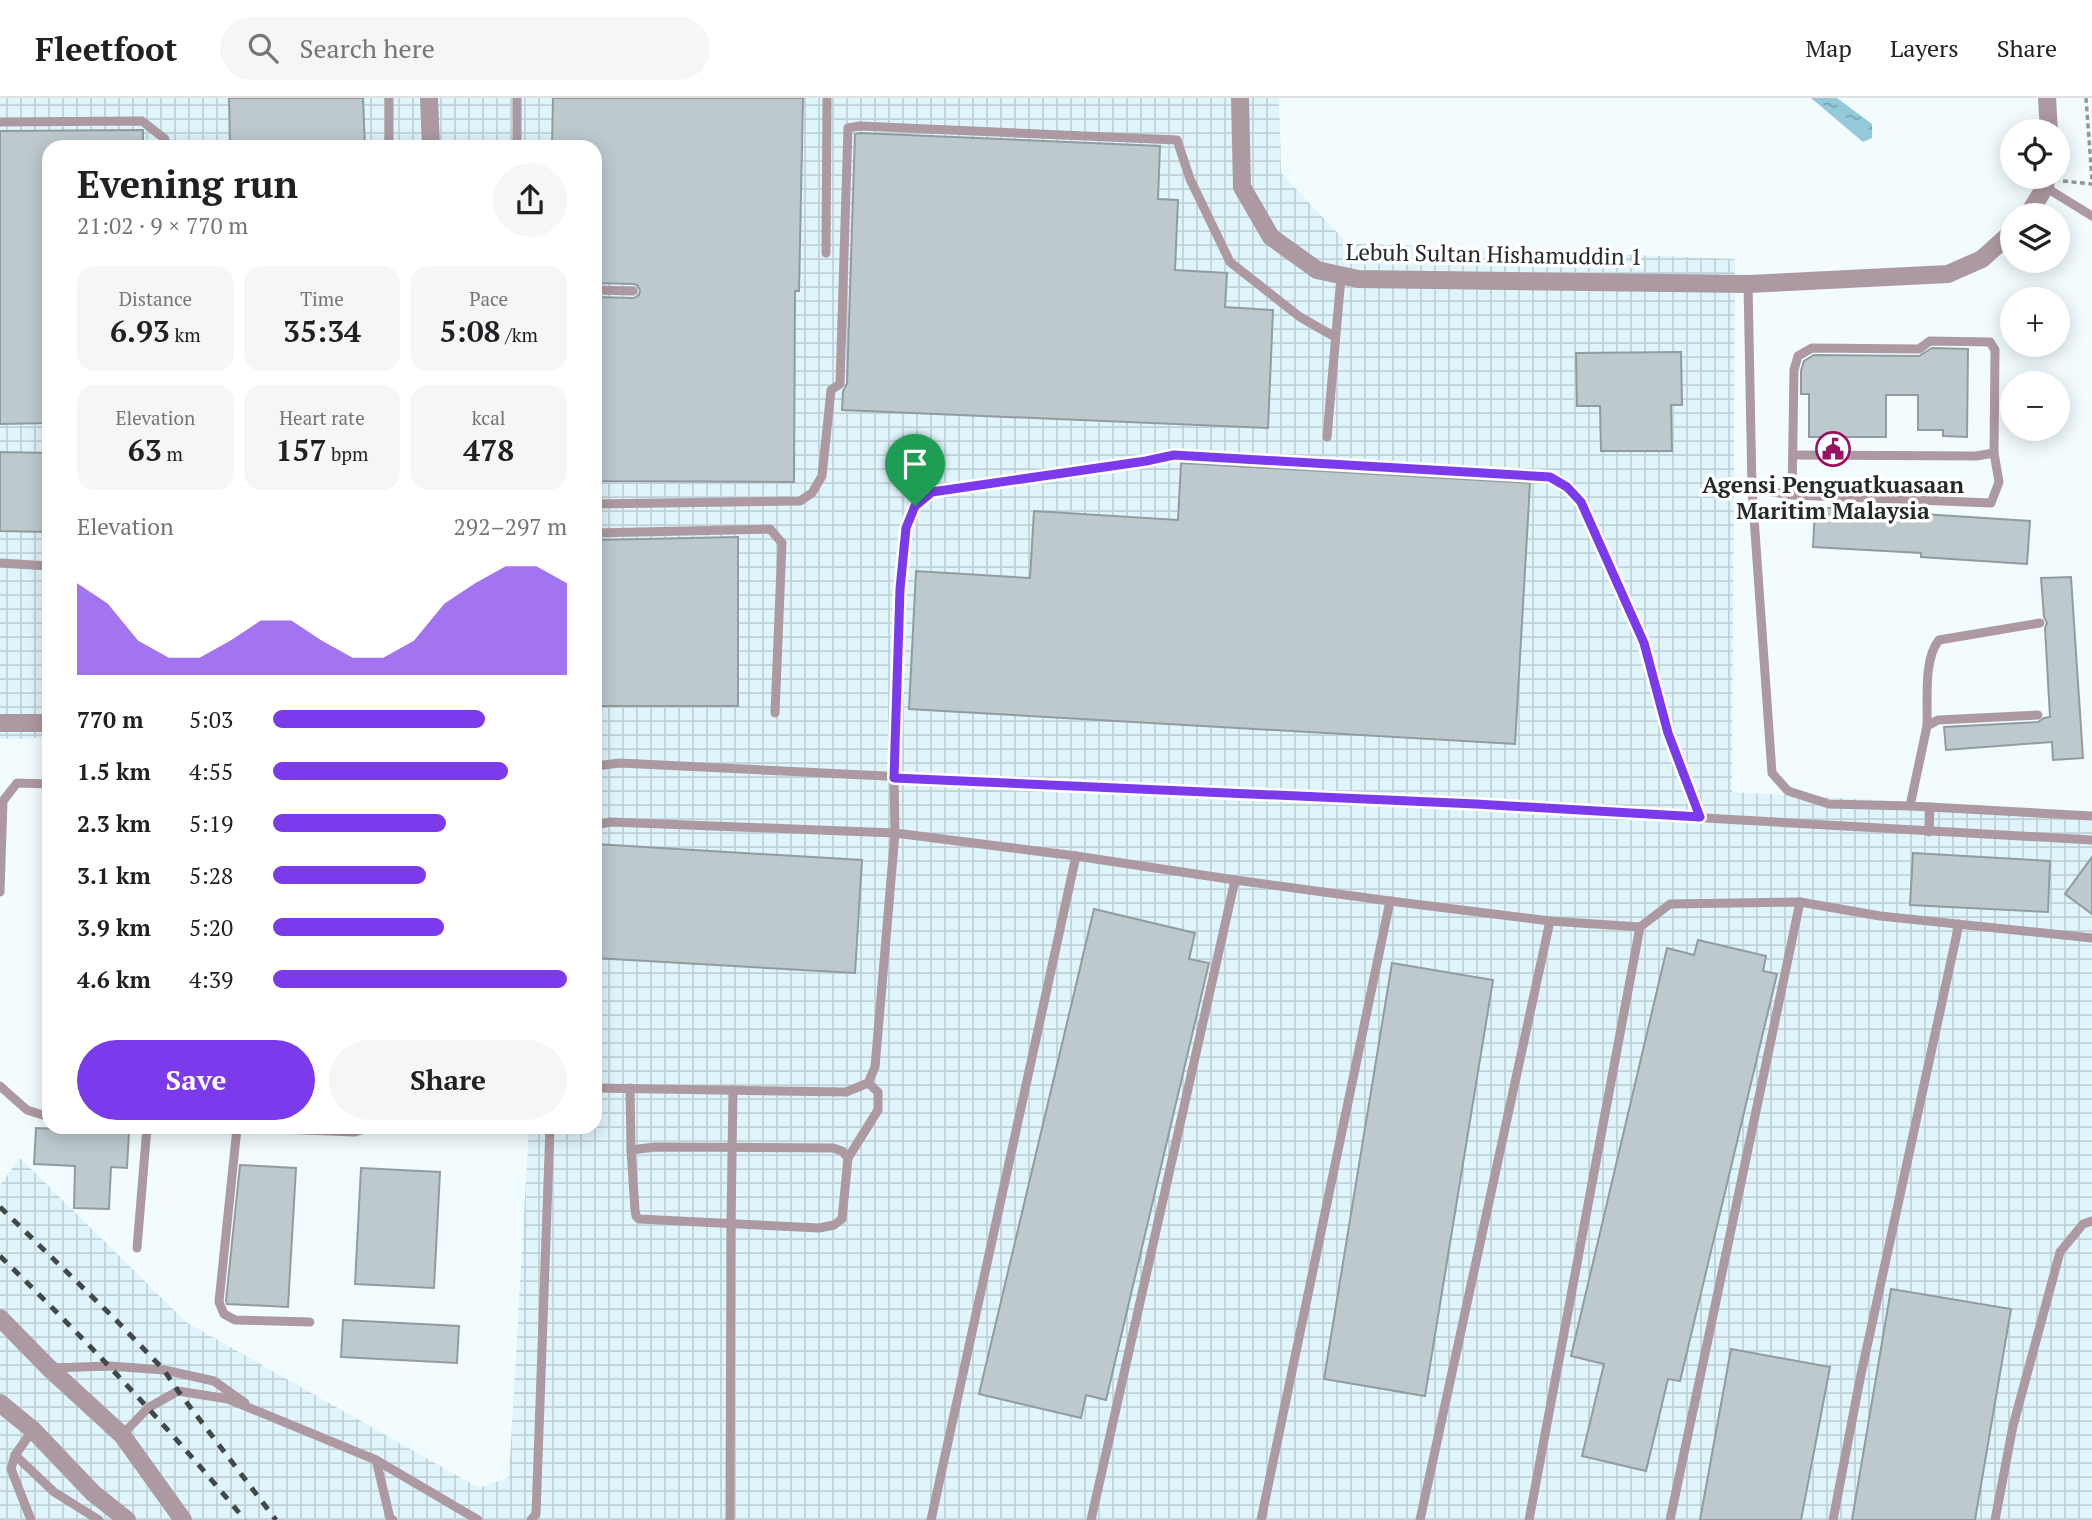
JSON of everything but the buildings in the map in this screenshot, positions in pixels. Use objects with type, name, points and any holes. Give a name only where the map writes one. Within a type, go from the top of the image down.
[{"type":"street","points":[[429,98],[431,140]]},
{"type":"street","name":"Lebuh Sultan Hishamuddin 1","points":[[1240,98],[1242,187],[1271,237],[1317,270],[1341,276],[1358,279],[1748,284],[1948,274],[1982,259],[2000,243]]},
{"type":"street","points":[[2047,98],[2048,119]]},
{"type":"street","points":[[0,723],[42,723]]},
{"type":"street","points":[[0,1318],[49,1368],[122,1434],[183,1520]]},
{"type":"street","points":[[0,1403],[33,1430],[93,1493],[127,1520]]},
{"type":"lane","points":[[389,98],[389,140]]},
{"type":"lane","points":[[517,98],[517,140]]},
{"type":"lane","points":[[826,253],[827,98]]},
{"type":"lane","points":[[0,121],[142,121],[165,140]]},
{"type":"lane","points":[[602,504],[800,501],[812,493],[822,476],[831,390],[840,384],[848,128],[1177,140],[1190,179],[1230,262],[1300,317],[1335,337]]},
{"type":"lane","points":[[2057,189],[2092,216]]},
{"type":"lane","points":[[1327,437],[1341,276]]},
{"type":"lane","points":[[1748,284],[1752,489],[1772,774],[1788,791],[1829,804],[2092,816]]},
{"type":"lane","points":[[602,290],[633,291]]},
{"type":"lane","points":[[1752,489],[1792,495],[1991,503],[1999,482],[1994,453],[1995,350],[1990,342],[1930,341],[1919,349],[1812,348],[1798,356],[1794,370],[1792,495]]},
{"type":"lane","points":[[1793,455],[1976,456],[1994,453]]},
{"type":"lane","points":[[602,1088],[846,1092],[868,1083],[875,1068],[895,833],[894,778],[900,589],[906,528],[915,506],[932,492],[1174,455],[1550,477],[1567,487],[1581,502],[1644,643],[1668,733],[1700,817]]},
{"type":"lane","points":[[602,533],[770,529],[782,542],[775,713]]},
{"type":"lane","points":[[0,564],[42,566]]},
{"type":"lane","points":[[1910,806],[1927,726],[1929,667],[1933,647],[1939,640],[2040,623]]},
{"type":"lane","points":[[1927,726],[1938,720],[2038,715]]},
{"type":"lane","points":[[602,765],[620,763],[1476,804],[2092,840]]},
{"type":"lane","points":[[0,892],[3,801],[17,783],[42,784]]},
{"type":"lane","points":[[1929,832],[1930,807]]},
{"type":"lane","points":[[602,824],[895,833],[1550,921],[1640,927],[1670,904],[1800,902],[1880,916],[2092,938]]},
{"type":"lane","points":[[931,1520],[1076,856]]},
{"type":"lane","points":[[1091,1520],[1235,880]]},
{"type":"lane","points":[[1261,1520],[1390,901]]},
{"type":"lane","points":[[1670,1520],[1800,902]]},
{"type":"lane","points":[[1420,1520],[1550,921]]},
{"type":"lane","points":[[1833,1520],[1860,1379],[1958,925]]},
{"type":"lane","points":[[1529,1520],[1640,927]]},
{"type":"lane","points":[[630,1088],[635,1210],[639,1219],[819,1228],[834,1226],[842,1219],[848,1158],[878,1110],[878,1092],[868,1083]]},
{"type":"lane","points":[[0,1086],[27,1110],[42,1115]]},
{"type":"lane","points":[[730,1520],[733,1090]]},
{"type":"lane","points":[[137,1248],[146,1134]]},
{"type":"lane","points":[[236,1134],[219,1302],[224,1314],[234,1320],[310,1322]]},
{"type":"lane","points":[[531,1520],[536,1514],[550,1134]]},
{"type":"lane","points":[[631,1150],[655,1147],[833,1148],[842,1151],[848,1158]]},
{"type":"lane","points":[[1995,1520],[2013,1426],[2060,1252],[2083,1224],[2092,1221]]},
{"type":"lane","points":[[49,1368],[110,1366],[164,1370],[215,1381],[261,1414]]},
{"type":"lane","points":[[122,1434],[148,1408],[178,1391],[228,1399],[376,1460],[478,1520]]},
{"type":"lane","points":[[31,1520],[11,1469],[15,1455],[33,1430]]},
{"type":"lane","points":[[15,1455],[54,1492],[99,1520]]},
{"type":"lane","points":[[376,1460],[390,1518],[393,1520]]},
{"type":"path","points":[[2070,182],[2092,182],[2086,98]]},
{"type":"shaded area","points":[[0,98],[1279,98],[1281,173],[1347,243],[1735,259],[1732,792],[2092,812],[2092,1520],[0,1520],[0,1185],[20,1158],[186,1322],[479,1488],[509,1477],[529,1134],[602,1134],[602,140],[42,140],[42,738],[0,739]]},
{"type":"water","points":[[1811,98],[1837,98],[1872,124],[1872,138],[1863,142]]},
{"type":"railway","points":[[0,1207],[164,1370],[276,1520]]},
{"type":"railway","points":[[0,1256],[126,1385],[187,1451],[245,1520]]},
{"type":"place","name":"Agensi Penguatkuasaan Maritim Malaysia","points":[[1833,449]]},
{"type":"route","points":[[1174,455],[1550,477],[1567,487],[1581,502],[1644,643],[1668,733],[1700,817],[1476,804],[894,778],[900,589],[906,528],[915,506],[932,492],[1174,455]]}]
